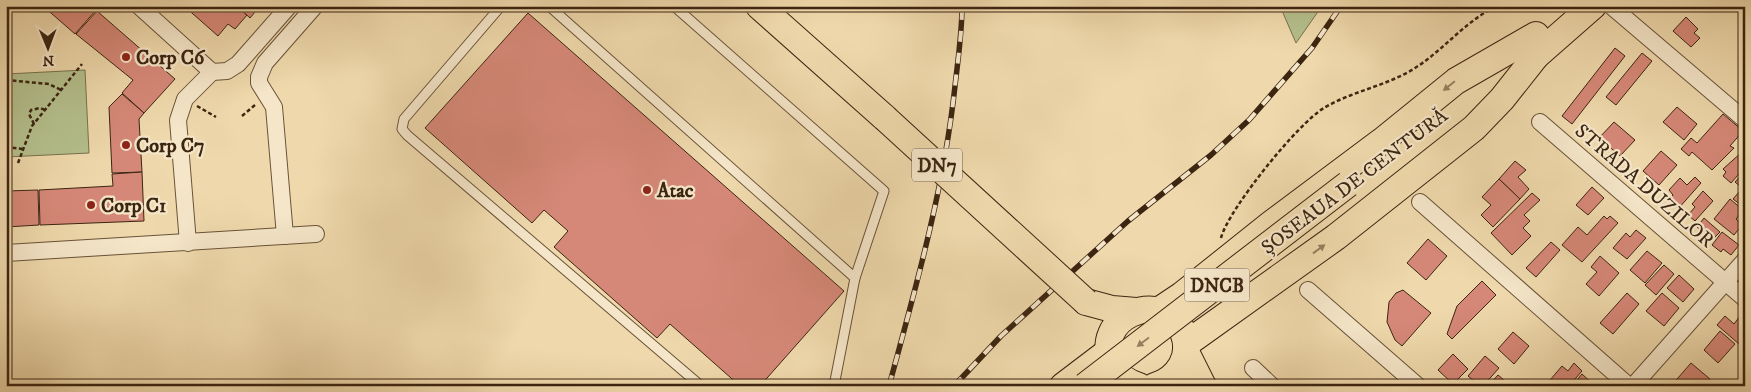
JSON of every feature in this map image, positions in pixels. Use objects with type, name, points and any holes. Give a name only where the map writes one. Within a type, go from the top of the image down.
[{"type":"main road","name":"DN7","points":[[759,6],[885,118],[1086,302],[1109,346],[1114,369],[1128,382],[1137,386]]},
{"type":"main road","name":"ȘOSEAUA DE CENTURĂ","points":[[1113,386],[1354,190],[1452,107],[1591,7]]},
{"type":"main road","points":[[1064,386],[1109,346],[1116,324],[1182,295],[1382,141],[1456,80],[1536,46]]},
{"type":"main road","points":[[1155,386],[1172,378],[1179,371],[1186,348],[1336,237],[1474,128],[1502,99],[1536,46]]},
{"type":"main road","name":"ȘOSEAUA DE CENTURĂ","points":[[1086,386],[1354,190]]},
{"type":"main road","name":"DN7","points":[[1086,302],[1112,309],[1147,311]]},
{"type":"main road","points":[[1147,311],[1175,321],[1183,332],[1186,348],[1203,386]]},
{"type":"street","points":[[140,6],[212,72]]},
{"type":"street","points":[[188,243],[178,120],[185,99],[212,72],[227,71],[238,64],[289,6]]},
{"type":"street","points":[[285,236],[274,107],[260,83],[259,77],[265,63],[315,6]]},
{"type":"street","points":[[1591,7],[1745,120]]},
{"type":"street","name":"STRADA DUZILOR","points":[[1540,122],[1745,299]]},
{"type":"street","points":[[1420,202],[1629,386]]},
{"type":"street","points":[[6,253],[316,234]]},
{"type":"street","points":[[1633,386],[1745,260]]},
{"type":"street","points":[[1308,290],[1418,386]]},
{"type":"street","points":[[1253,368],[1272,386]]},
{"type":"lane","points":[[501,6],[404,119],[402,128],[407,135],[701,386]]},
{"type":"lane","points":[[549,6],[855,278]]},
{"type":"lane","points":[[674,6],[884,191],[855,278],[834,386]]},
{"type":"path","points":[[1212,271],[1223,229],[1250,189],[1306,122],[1324,107],[1394,79],[1416,67],[1478,15],[1497,6]]},
{"type":"path","points":[[18,163],[34,124],[82,64]]},
{"type":"path","points":[[6,80],[49,84],[61,90]]},
{"type":"path","points":[[185,99],[216,117]]},
{"type":"path","points":[[6,100],[11,148]]},
{"type":"path","points":[[34,124],[29,114],[31,110],[40,108],[45,110]]},
{"type":"path","points":[[6,147],[23,149]]},
{"type":"green space","points":[[1280,6],[1322,6],[1296,43]]},
{"type":"green space","points":[[85,70],[89,153],[6,157],[6,74]]},
{"type":"building","points":[[43,6],[92,6],[96,10],[75,34]]},
{"type":"building","points":[[184,6],[237,6],[247,15],[235,29],[228,24],[218,36]]},
{"type":"building","points":[[237,6],[260,6],[250,18]]},
{"type":"building","name":"Corp C6","points":[[97,11],[175,79],[144,113],[122,93],[133,80],[76,34]]},
{"type":"building","points":[[528,13],[844,291],[760,386],[740,386],[670,324],[657,338],[554,247],[568,231],[544,210],[532,223],[425,128]]},
{"type":"building","points":[[1686,17],[1698,29],[1694,33],[1700,38],[1691,47],[1673,31]]},
{"type":"building","points":[[1615,48],[1625,56],[1572,124],[1562,116]]},
{"type":"building","points":[[1642,53],[1652,61],[1616,105],[1606,97]]},
{"type":"building","name":"Corp C7","points":[[122,94],[144,113],[139,119],[142,172],[112,173],[109,107]]},
{"type":"building","points":[[1677,107],[1697,124],[1684,140],[1663,122]]},
{"type":"building","points":[[1723,114],[1743,131],[1730,146],[1734,148],[1712,170],[1692,152],[1689,156],[1681,149],[1691,138],[1697,143]]},
{"type":"building","points":[[1614,122],[1635,140],[1620,156],[1599,138]]},
{"type":"building","points":[[1661,151],[1677,165],[1659,185],[1643,171]]},
{"type":"building","points":[[1742,152],[1745,155],[1745,167],[1731,183],[1723,176],[1726,172],[1723,169]]},
{"type":"building","points":[[1515,161],[1526,170],[1518,177],[1529,189],[1520,199],[1499,179]]},
{"type":"building","points":[[1745,171],[1745,185],[1742,188],[1735,182]]},
{"type":"building","name":"Corp C1","points":[[142,172],[144,221],[40,225],[39,190],[113,186],[112,174]]},
{"type":"building","points":[[1695,177],[1701,183],[1678,209],[1669,200],[1673,195],[1669,190],[1680,178],[1687,185]]},
{"type":"building","points":[[1499,179],[1520,199],[1493,227],[1481,215],[1491,205],[1482,197]]},
{"type":"building","points":[[1745,185],[1745,208],[1733,199]]},
{"type":"building","points":[[1592,187],[1604,198],[1588,215],[1576,205]]},
{"type":"building","points":[[38,190],[39,225],[6,227],[6,191]]},
{"type":"building","points":[[1703,191],[1713,201],[1695,221],[1688,215],[1695,207],[1692,204]]},
{"type":"building","points":[[1532,193],[1540,200],[1524,215],[1530,221],[1523,228],[1531,236],[1512,255],[1491,233]]},
{"type":"building","points":[[1730,199],[1743,210],[1736,219],[1742,225],[1734,235],[1714,219]]},
{"type":"building","points":[[1604,216],[1607,219],[1610,216],[1618,223],[1582,262],[1562,245],[1578,227],[1587,235]]},
{"type":"building","points":[[1704,218],[1720,232],[1712,240],[1697,227]]},
{"type":"building","points":[[1636,230],[1646,238],[1627,259],[1613,248],[1626,233],[1630,237]]},
{"type":"building","points":[[1722,232],[1739,245],[1731,255],[1723,249],[1721,252],[1712,245]]},
{"type":"building","points":[[1428,239],[1447,256],[1426,280],[1407,263]]},
{"type":"building","points":[[1551,242],[1560,250],[1536,277],[1526,268]]},
{"type":"building","points":[[1647,251],[1662,263],[1645,283],[1630,270]]},
{"type":"building","points":[[1600,256],[1619,273],[1599,296],[1586,284],[1597,272],[1591,267]]},
{"type":"building","points":[[1664,265],[1674,274],[1656,295],[1645,285]]},
{"type":"building","points":[[1679,275],[1694,289],[1683,302],[1667,288]]},
{"type":"building","points":[[1482,281],[1496,295],[1452,339],[1447,334],[1457,306]]},
{"type":"building","points":[[1403,290],[1431,313],[1402,346],[1395,340],[1387,322],[1389,302],[1396,293]]},
{"type":"building","points":[[1627,293],[1639,304],[1613,334],[1600,323]]},
{"type":"building","points":[[1662,293],[1679,308],[1664,326],[1646,311]]},
{"type":"building","points":[[1743,312],[1745,337],[1739,344],[1717,325],[1725,316],[1734,324]]},
{"type":"building","points":[[1720,331],[1735,344],[1718,363],[1704,350]]},
{"type":"building","points":[[1513,332],[1529,346],[1514,364],[1498,349]]},
{"type":"building","points":[[1453,354],[1468,369],[1453,384],[1438,370]]},
{"type":"building","points":[[1485,356],[1499,368],[1483,386],[1480,386],[1468,376]]},
{"type":"building","points":[[1574,363],[1582,371],[1569,386],[1545,386],[1562,366],[1568,371]]},
{"type":"building","points":[[1691,363],[1710,379],[1704,386],[1671,386]]},
{"type":"building","points":[[1745,373],[1745,386],[1736,386],[1742,380],[1740,378]]},
{"type":"building","points":[[1582,374],[1595,386],[1572,386]]},
{"type":"building","points":[[1498,375],[1511,386],[1488,386]]},
{"type":"railway","points":[[889,386],[928,237],[944,162],[959,56],[962,6]]},
{"type":"railway","points":[[954,386],[1001,336],[1128,221],[1211,155],[1249,120],[1312,48],[1341,6]]},
{"type":"place","name":"Corp C6","points":[[126,57]]},
{"type":"place","name":"Corp C7","points":[[126,145]]},
{"type":"place","name":"Atac","points":[[647,190]]},
{"type":"place","name":"Corp C1","points":[[91,205]]}]
